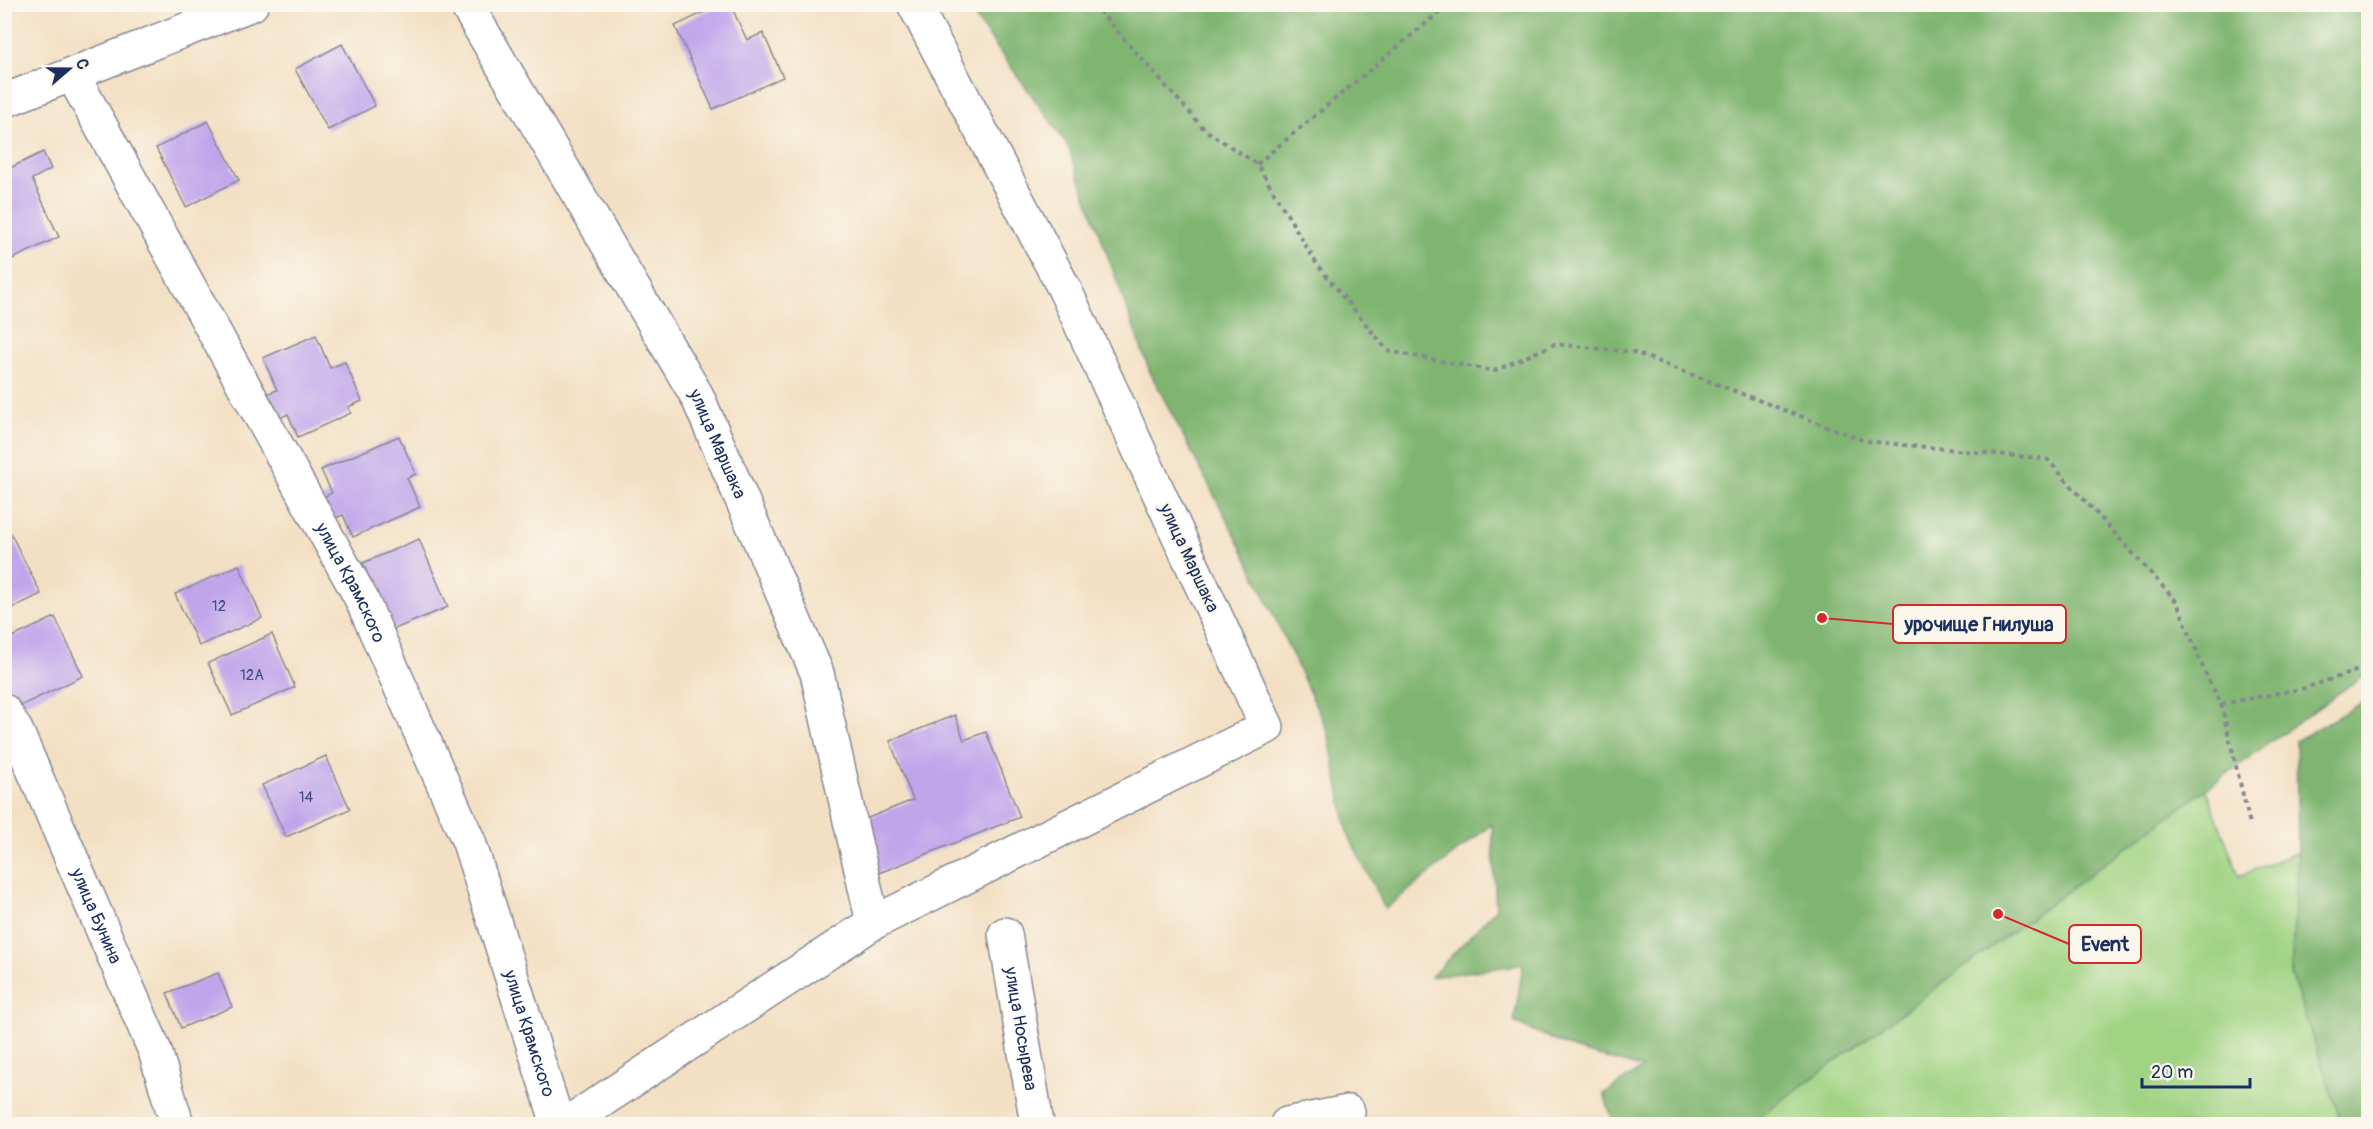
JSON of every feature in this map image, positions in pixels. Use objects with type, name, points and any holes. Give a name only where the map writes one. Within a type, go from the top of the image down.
[{"type":"lane","points":[[4,101],[252,4]]},
{"type":"lane","name":"улица Маршака","points":[[466,4],[697,396],[817,673],[873,922],[1267,727],[1065,290],[914,4]]},
{"type":"lane","name":"улица Крамского","points":[[72,74],[361,598],[469,842],[558,1125]]},
{"type":"lane","name":"улица Бунина","points":[[4,711],[16,730],[155,1051],[177,1125]]},
{"type":"lane","points":[[566,1125],[873,922]]},
{"type":"lane","name":"улица Носырева","points":[[1005,934],[1036,1125]]},
{"type":"lane","points":[[1287,1125],[1348,1112]]},
{"type":"path","points":[[1093,4],[1205,130],[1257,164],[1318,266],[1388,351],[1494,371],[1555,344],[1633,352],[1864,441],[2047,459],[2177,602],[2205,673],[2221,704],[2250,824]]},
{"type":"path","points":[[1257,164],[1449,4]]},
{"type":"path","points":[[2221,704],[2306,688],[2368,667]]},
{"type":"green space","points":[[966,5],[2368,5],[2368,672],[1750,1124],[1614,1124],[1604,1094],[1642,1068],[1576,1050],[1514,1022],[1523,964],[1431,977],[1496,909],[1492,824],[1385,909],[1348,834],[1328,732],[1250,564],[1150,372],[1067,144]]},
{"type":"green space","points":[[2105,646],[2208,794],[2239,876],[2298,852],[2291,974],[2342,1124],[1643,1124]]},
{"type":"green space","points":[[2368,699],[2368,1124],[2342,1124],[2291,974],[2298,853],[2296,741]]},
{"type":"building","points":[[721,4],[730,4],[747,40],[763,33],[783,77],[713,109],[675,26]]},
{"type":"building","points":[[342,44],[375,106],[328,130],[295,69]]},
{"type":"building","points":[[208,121],[239,180],[186,207],[156,148]]},
{"type":"building","points":[[43,152],[51,169],[32,179],[59,237],[4,263],[4,171]]},
{"type":"building","points":[[316,335],[330,368],[345,362],[362,401],[348,407],[351,413],[298,437],[288,414],[278,419],[267,394],[277,390],[263,358]]},
{"type":"building","points":[[399,436],[416,474],[407,478],[420,507],[353,537],[343,515],[331,520],[321,498],[332,493],[321,470]]},
{"type":"building","points":[[9,530],[41,594],[4,612],[4,532]]},
{"type":"building","points":[[419,539],[448,607],[392,630],[363,563]]},
{"type":"building","points":[[239,565],[262,618],[199,646],[175,594]]},
{"type":"building","points":[[55,617],[83,676],[16,708],[4,684],[4,641]]},
{"type":"building","points":[[272,634],[295,687],[232,715],[208,663]]},
{"type":"building","points":[[955,715],[964,740],[986,732],[1020,817],[874,875],[853,824],[913,800],[890,741]]},
{"type":"building","points":[[326,756],[350,809],[286,837],[262,785]]},
{"type":"building","points":[[218,973],[232,1007],[181,1028],[167,993]]},
{"type":"place","name":"урочище Гнилуша","points":[[1822,618]]},
{"type":"place","name":"Event","points":[[1998,914]]}]
